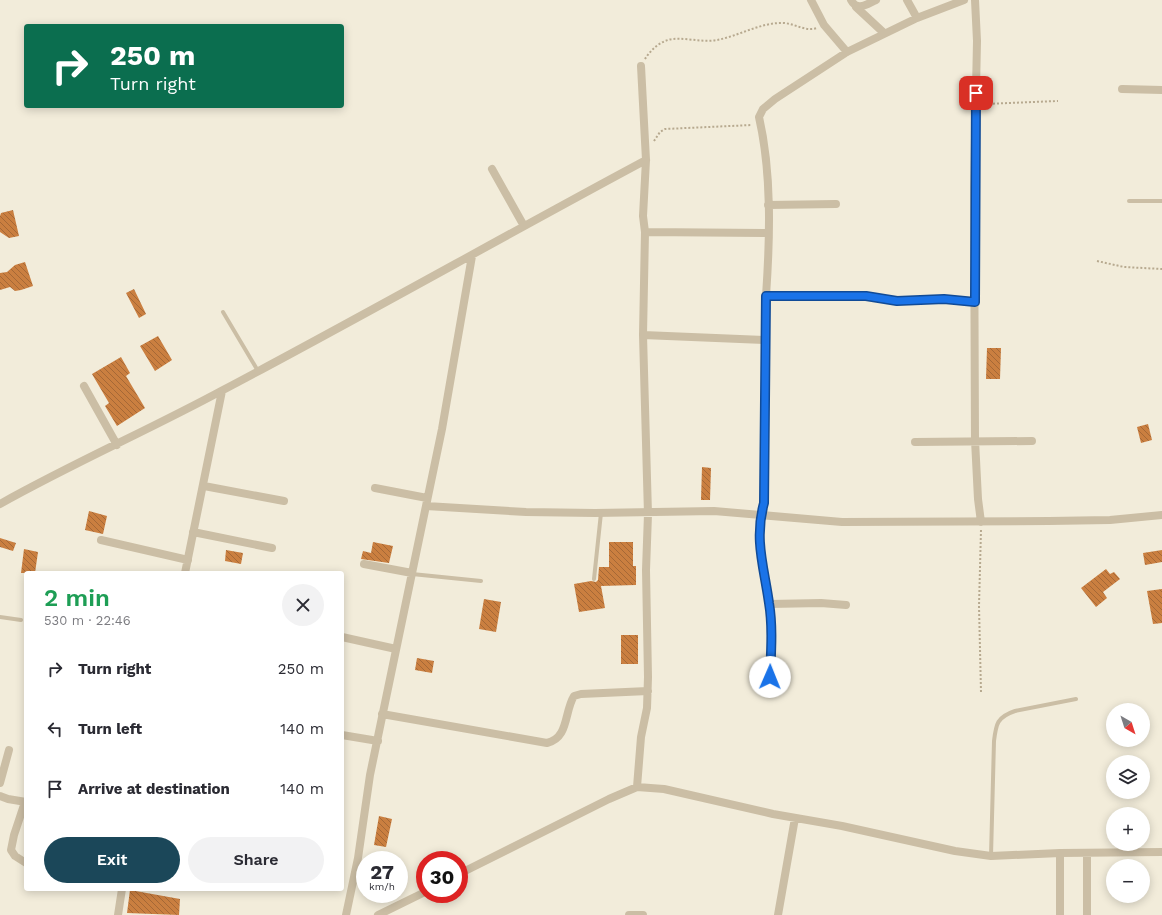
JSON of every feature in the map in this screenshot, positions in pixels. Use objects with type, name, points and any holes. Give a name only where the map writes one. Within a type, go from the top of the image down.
[{"type":"street","points":[[811,0],[824,25],[847,52]]},
{"type":"street","points":[[853,3],[860,8],[876,0]]},
{"type":"street","points":[[907,0],[917,18]]},
{"type":"street","points":[[770,677],[770,604],[759,543],[761,514],[764,503],[768,205],[759,117],[763,109],[775,99],[847,52],[917,18],[964,0]]},
{"type":"street","points":[[975,0],[977,41],[975,104],[975,440],[978,499],[981,522]]},
{"type":"street","points":[[853,3],[884,33]]},
{"type":"street","points":[[637,787],[638,764],[647,708],[648,691],[646,570],[648,514],[644,335],[645,232],[643,216],[646,160],[641,66]]},
{"type":"street","points":[[1122,89],[1162,90]]},
{"type":"street","points":[[0,504],[43,480],[117,445],[258,372],[646,160]]},
{"type":"street","points":[[492,169],[524,226]]},
{"type":"street","points":[[768,205],[836,204]]},
{"type":"street","points":[[645,232],[768,233]]},
{"type":"street","points":[[346,915],[358,858],[370,775],[378,741],[382,714],[442,429],[472,256]]},
{"type":"street","points":[[766,296],[866,296],[897,301],[944,299],[975,302]]},
{"type":"street","points":[[644,335],[765,340]]},
{"type":"street","points":[[84,386],[117,445]]},
{"type":"street","points":[[185,571],[204,486],[222,391]]},
{"type":"street","points":[[915,442],[975,440],[1032,441]]},
{"type":"street","points":[[204,486],[284,501]]},
{"type":"street","points":[[375,488],[427,502],[526,512],[648,514],[714,511],[753,516],[761,514],[783,519],[842,522],[1110,520],[1162,515]]},
{"type":"street","points":[[193,532],[272,548]]},
{"type":"street","points":[[101,540],[188,560]]},
{"type":"street","points":[[364,564],[412,573]]},
{"type":"street","points":[[770,604],[821,603],[846,606]]},
{"type":"street","points":[[344,637],[396,649]]},
{"type":"street","points":[[382,714],[548,743],[555,742],[561,736],[574,696],[581,694],[648,691]]},
{"type":"street","points":[[344,735],[378,741]]},
{"type":"street","points":[[0,784],[9,750]]},
{"type":"street","points":[[468,869],[609,798],[637,787],[664,789],[955,851],[991,856],[1060,853],[1087,854],[1162,852]]},
{"type":"street","points":[[0,796],[24,802]]},
{"type":"street","points":[[24,808],[14,835],[11,850],[15,856],[24,862]]},
{"type":"street","points":[[778,915],[795,818]]},
{"type":"street","points":[[1060,853],[1060,915]]},
{"type":"street","points":[[1087,854],[1087,915]]},
{"type":"street","points":[[118,915],[122,891]]},
{"type":"street","points":[[378,915],[416,896]]},
{"type":"street","points":[[629,915],[643,915]]},
{"type":"lane","points":[[1129,201],[1162,201]]},
{"type":"lane","points":[[223,312],[258,372]]},
{"type":"lane","points":[[594,579],[601,513]]},
{"type":"lane","points":[[412,573],[481,581]]},
{"type":"lane","points":[[0,617],[21,620]]},
{"type":"lane","points":[[991,856],[994,741],[995,729],[999,720],[1005,715],[1015,711],[1076,699]]},
{"type":"path","points":[[641,66],[650,52],[658,45],[669,40],[697,42],[716,40],[766,25],[785,23],[806,29],[814,29],[824,25]]},
{"type":"path","points":[[975,104],[1058,101]]},
{"type":"path","points":[[654,143],[660,132],[665,129],[761,125]]},
{"type":"path","points":[[1097,261],[1124,267],[1162,269]]},
{"type":"path","points":[[981,522],[979,606],[981,692]]},
{"type":"building","points":[[13,210],[19,236],[9,238],[0,232],[0,216],[1,213]]},
{"type":"building","points":[[25,262],[33,286],[15,291],[10,287],[0,290],[0,273],[7,272],[15,265]]},
{"type":"building","points":[[134,289],[146,314],[139,318],[126,293]]},
{"type":"building","points":[[158,336],[172,360],[155,371],[140,346]]},
{"type":"building","points":[[987,348],[1001,348],[1000,379],[986,379]]},
{"type":"building","points":[[121,357],[130,373],[126,376],[145,408],[117,426],[105,406],[109,403],[92,374]]},
{"type":"building","points":[[1148,424],[1152,440],[1141,443],[1137,427]]},
{"type":"building","points":[[702,467],[711,468],[710,500],[701,500]]},
{"type":"building","points":[[89,511],[107,516],[103,534],[85,530]]},
{"type":"building","points":[[0,538],[16,543],[13,551],[0,547]]},
{"type":"building","points":[[373,542],[393,546],[389,563],[361,559],[363,551],[371,553]]},
{"type":"building","points":[[609,542],[633,542],[633,566],[636,566],[636,585],[601,586],[605,608],[579,612],[574,584],[591,581],[596,582],[598,580],[599,567],[609,567]]},
{"type":"building","points":[[24,549],[38,552],[35,571],[24,571],[24,573],[21,573]]},
{"type":"building","points":[[226,550],[243,553],[241,564],[225,561]]},
{"type":"building","points":[[1162,550],[1162,562],[1145,565],[1143,553]]},
{"type":"building","points":[[1106,569],[1110,574],[1114,572],[1120,579],[1103,592],[1107,598],[1096,607],[1081,588]]},
{"type":"building","points":[[1162,589],[1162,623],[1153,624],[1147,591]]},
{"type":"building","points":[[484,599],[501,602],[496,632],[479,629]]},
{"type":"building","points":[[621,635],[638,635],[638,664],[621,664]]},
{"type":"building","points":[[417,658],[434,661],[432,673],[415,670]]},
{"type":"building","points":[[379,816],[392,819],[386,847],[374,845]]},
{"type":"building","points":[[130,891],[180,899],[179,915],[127,913]]},
{"type":"route","points":[[770,677],[770,604],[759,543],[761,514],[764,503],[766,296],[866,296],[882,300],[897,301],[944,299],[975,302],[974,187],[976,93]]}]
